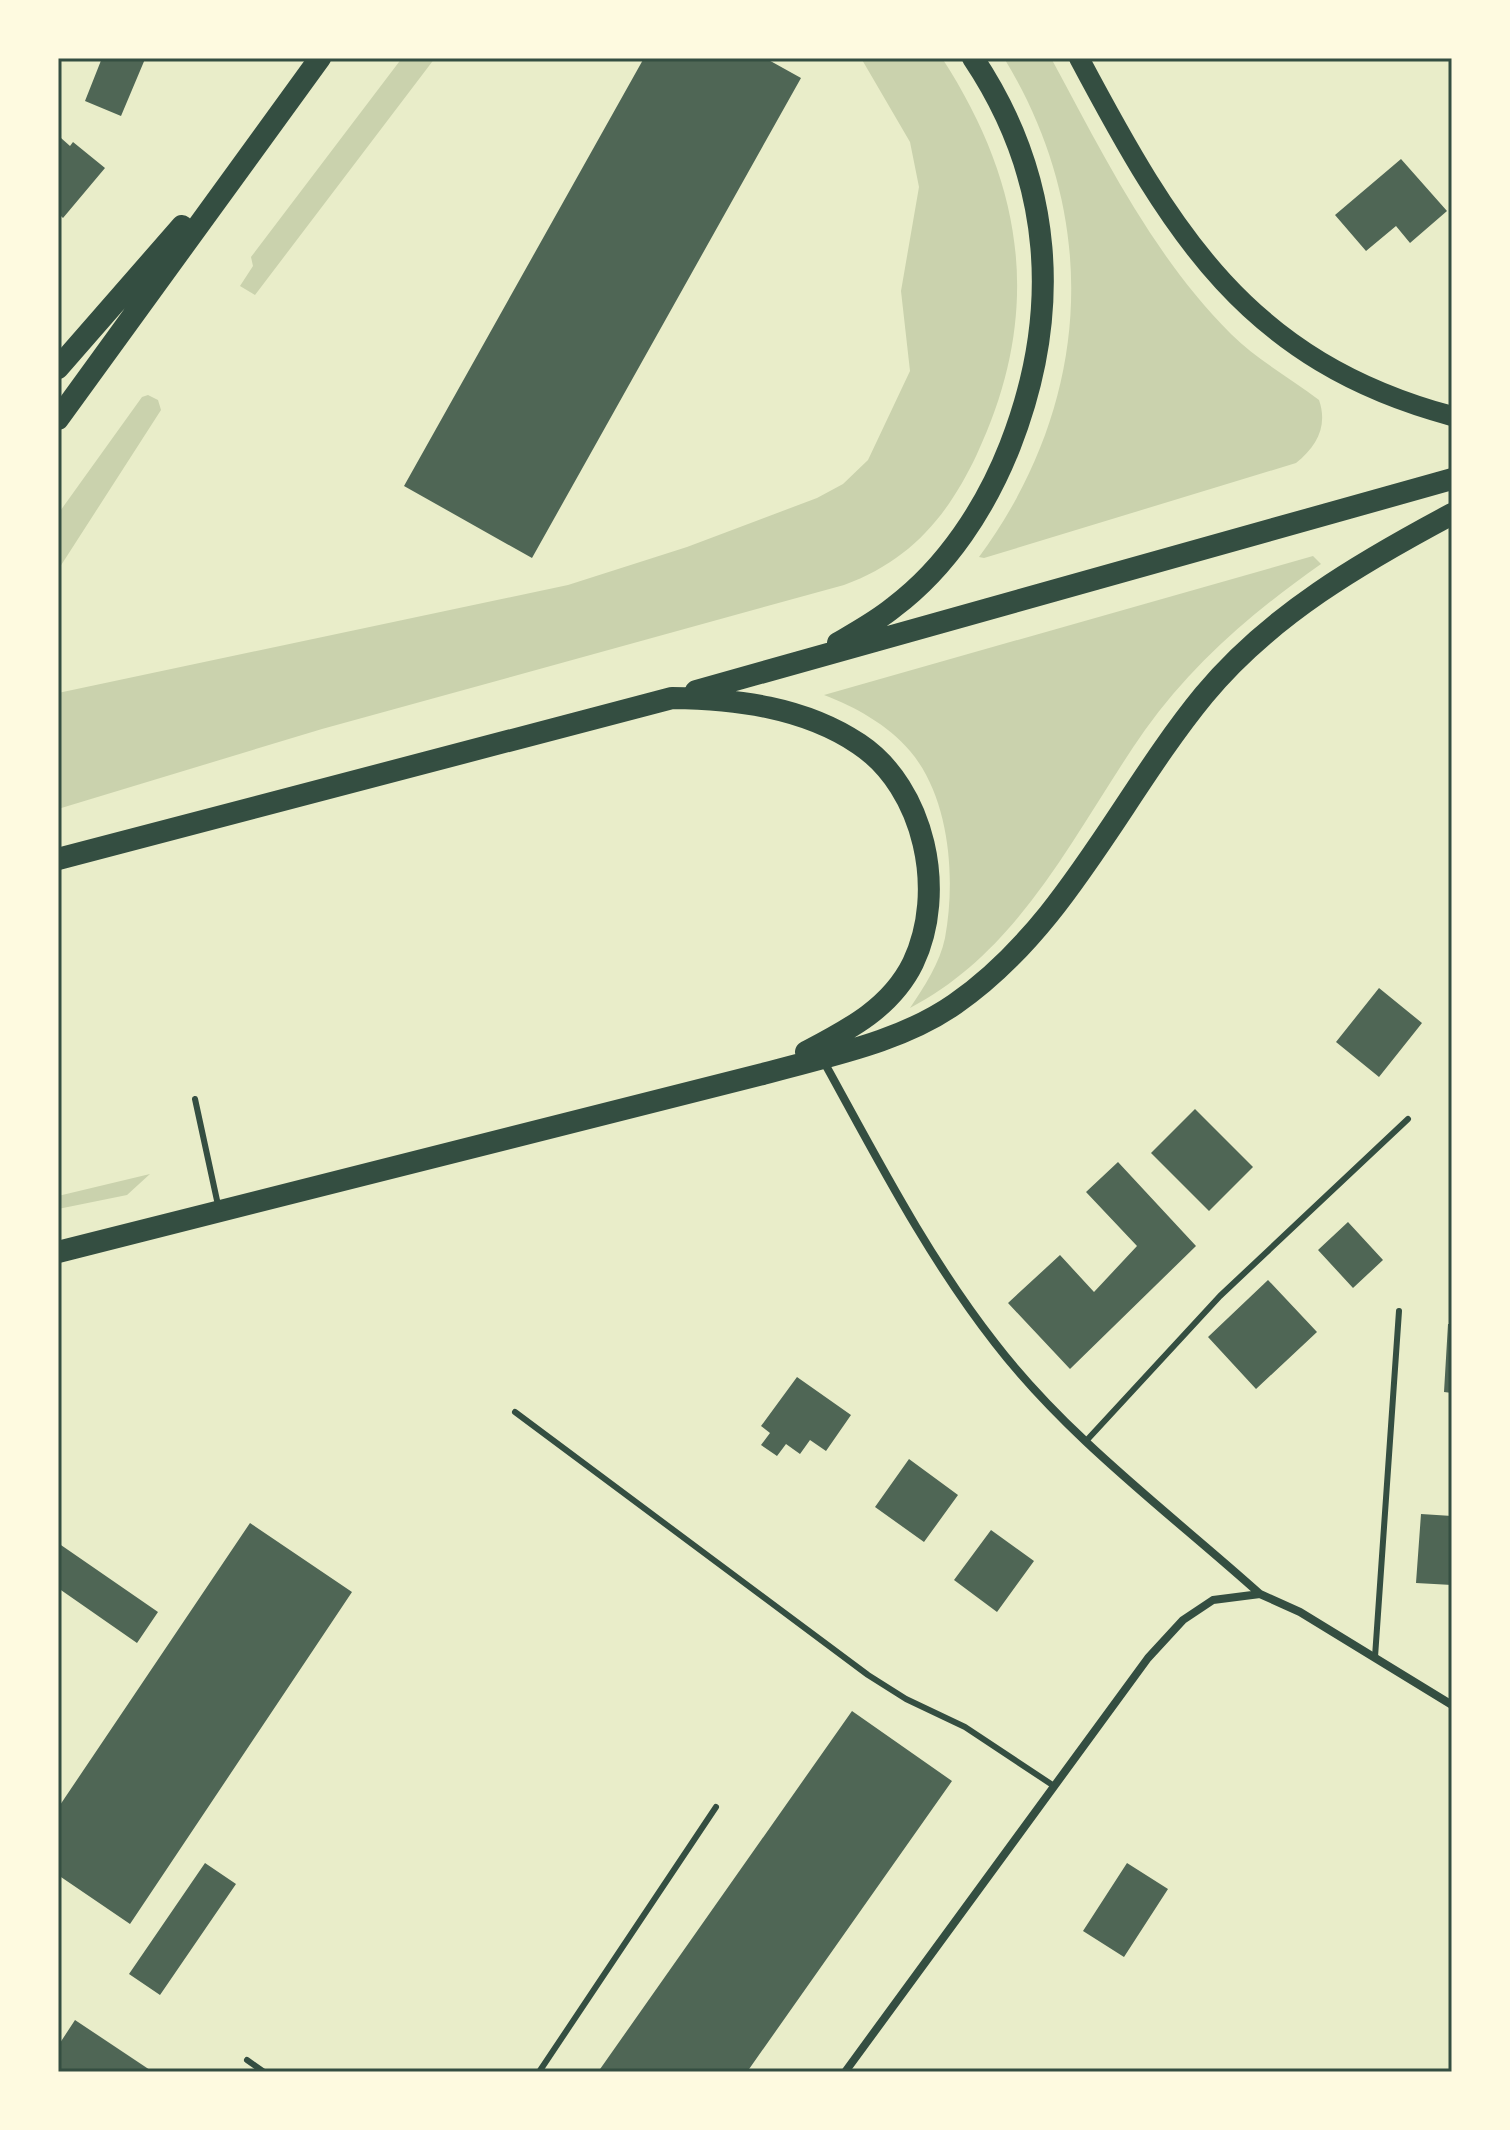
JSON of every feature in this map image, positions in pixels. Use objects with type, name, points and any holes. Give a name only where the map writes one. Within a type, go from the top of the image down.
[{"type":"highway","points":[[58,419],[320,58]]},
{"type":"highway","points":[[814,658],[895,607],[929,575],[979,512],[1001,469],[1023,412],[1038,358],[1045,308],[1044,254],[1037,211],[1007,119],[973,58]]},
{"type":"highway","points":[[58,368],[259,138]]},
{"type":"highway","points":[[58,859],[672,698],[1452,479]]},
{"type":"highway","points":[[58,1252],[763,1074],[923,1024],[990,978],[1054,907],[1177,730],[1234,661],[1366,559],[1452,514]]},
{"type":"highway","points":[[672,698],[750,703],[817,722],[842,733],[883,763],[904,788],[926,853],[924,928],[912,964],[892,992],[871,1014],[850,1029],[763,1074]]},
{"type":"main road","points":[[1079,58],[1145,179],[1182,235],[1223,285],[1301,352],[1387,393],[1452,416]]},
{"type":"street","points":[[822,1057],[924,1243],[996,1345],[1087,1440],[1260,1594],[1300,1612],[1452,1705]]},
{"type":"street","points":[[845,2072],[1148,1658],[1183,1620],[1213,1600],[1260,1594]]},
{"type":"lane","points":[[195,1099],[219,1212]]},
{"type":"lane","points":[[1087,1440],[1220,1296],[1408,1119]]},
{"type":"lane","points":[[1375,1657],[1399,1311]]},
{"type":"lane","points":[[515,1412],[868,1675],[906,1699],[965,1727],[1054,1786]]},
{"type":"lane","points":[[539,2072],[716,1807]]},
{"type":"lane","points":[[247,2060],[264,2072]]},
{"type":"green space","points":[[402,58],[435,58],[255,295],[240,286],[253,266],[251,257]]},
{"type":"green space","points":[[861,58],[942,58],[970,106],[992,154],[1007,202],[1015,251],[1017,300],[1011,351],[998,402],[966,476],[940,516],[924,534],[889,563],[844,585],[322,729],[58,809],[58,693],[568,585],[687,547],[817,498],[843,484],[868,460],[910,371],[901,291],[919,187],[910,142]]},
{"type":"green space","points":[[1004,58],[1051,58],[1131,202],[1177,271],[1231,334],[1319,400],[1322,418],[1315,442],[1296,463],[984,558],[979,557],[1016,499],[1044,438],[1062,375],[1071,311],[1069,247],[1058,183],[1036,120]]},
{"type":"green space","points":[[148,395],[158,400],[161,410],[58,570],[58,514],[142,397]]},
{"type":"green space","points":[[1313,556],[1321,564],[1272,600],[1183,682],[1145,730],[1070,846],[1016,920],[985,954],[950,983],[910,1008],[935,966],[945,938],[950,890],[942,815],[923,770],[901,741],[870,717],[824,695]]},
{"type":"green space","points":[[150,1174],[127,1195],[58,1209],[58,1196]]},
{"type":"building","points":[[102,58],[145,59],[121,116],[85,101]]},
{"type":"building","points":[[644,58],[765,58],[801,78],[532,558],[404,486]]},
{"type":"building","points":[[61,138],[70,146],[73,142],[105,168],[63,218],[58,213],[58,142]]},
{"type":"building","points":[[1401,159],[1447,211],[1410,243],[1396,226],[1366,251],[1335,215]]},
{"type":"building","points":[[1379,988],[1422,1023],[1379,1077],[1336,1042]]},
{"type":"building","points":[[1195,1109],[1253,1167],[1209,1211],[1151,1153]]},
{"type":"building","points":[[1118,1162],[1196,1246],[1070,1369],[1008,1303],[1060,1255],[1094,1292],[1137,1246],[1086,1192]]},
{"type":"building","points":[[1348,1222],[1383,1260],[1353,1288],[1318,1250]]},
{"type":"building","points":[[1268,1280],[1317,1332],[1256,1389],[1208,1337]]},
{"type":"building","points":[[1448,1324],[1452,1324],[1452,1393],[1444,1392]]},
{"type":"building","points":[[797,1377],[851,1415],[826,1451],[810,1440],[800,1454],[786,1444],[777,1456],[761,1445],[770,1433],[761,1426]]},
{"type":"building","points":[[909,1459],[958,1495],[924,1542],[875,1507]]},
{"type":"building","points":[[1421,1514],[1452,1516],[1452,1585],[1416,1583]]},
{"type":"building","points":[[250,1523],[352,1592],[130,1924],[58,1875],[58,1808]]},
{"type":"building","points":[[991,1530],[1034,1561],[997,1612],[954,1580]]},
{"type":"building","points":[[58,1543],[158,1612],[137,1643],[58,1588]]},
{"type":"building","points":[[852,1711],[952,1781],[747,2072],[598,2072]]},
{"type":"building","points":[[205,1863],[236,1884],[160,1995],[129,1974]]},
{"type":"building","points":[[1127,1863],[1168,1889],[1124,1957],[1083,1931]]},
{"type":"building","points":[[75,2020],[153,2072],[58,2072],[58,2046]]}]
